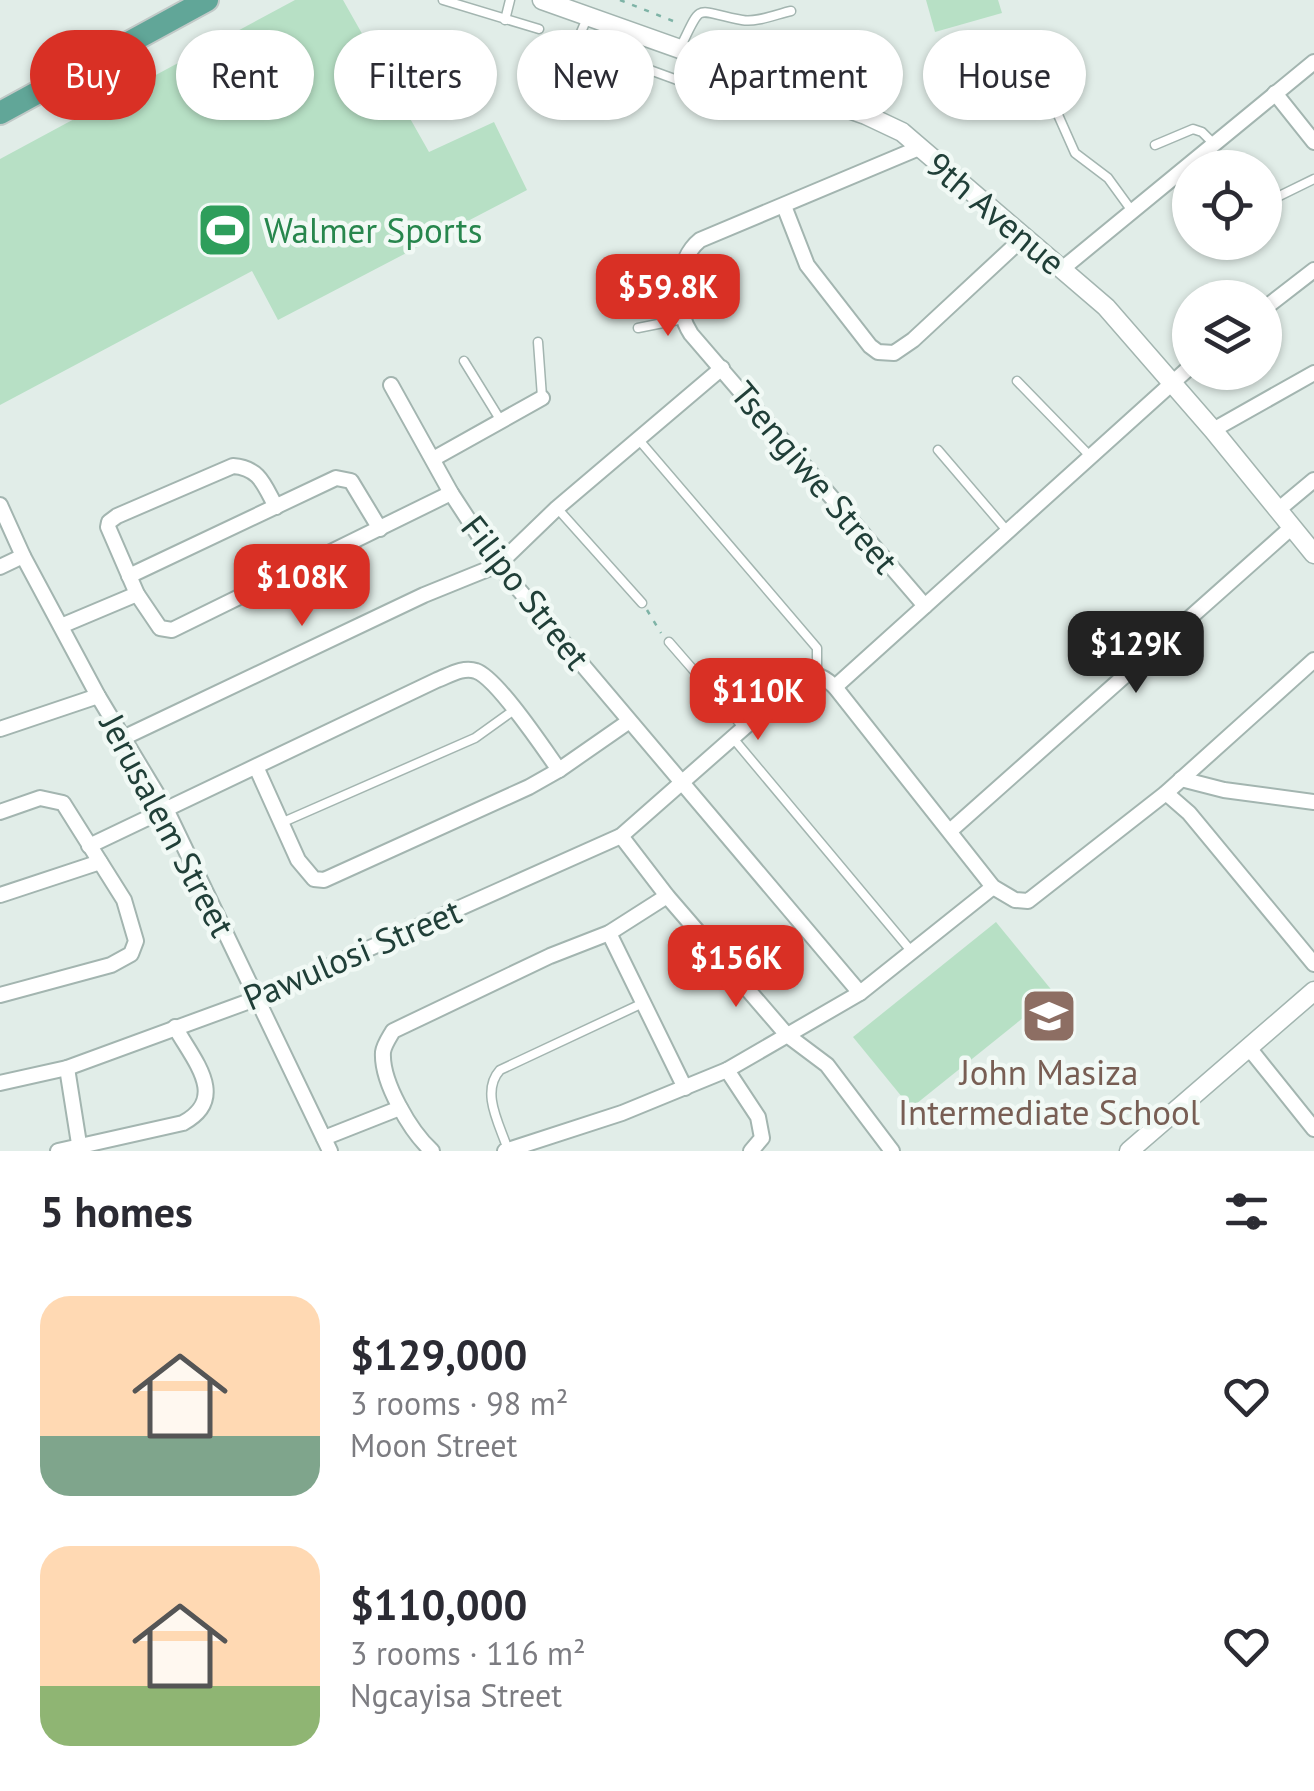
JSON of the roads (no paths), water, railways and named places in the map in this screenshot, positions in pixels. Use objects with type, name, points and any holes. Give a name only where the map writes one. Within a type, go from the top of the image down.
[{"type":"main road","points":[[0,113],[207,0]]},
{"type":"street","name":"9th Avenue","points":[[542,0],[674,48]]},
{"type":"street","name":"9th Avenue","points":[[558,0],[583,17]]},
{"type":"street","points":[[1062,269],[1314,62]]},
{"type":"street","points":[[1276,93],[1314,142]]},
{"type":"street","name":"9th Avenue","points":[[877,120],[902,132],[1106,307],[1314,554]]},
{"type":"street","points":[[683,319],[682,269],[688,251],[700,240],[919,148]]},
{"type":"street","points":[[784,206],[814,276],[870,346],[886,354],[914,340],[1024,237]]},
{"type":"street","points":[[1282,295],[1314,270]]},
{"type":"street","name":"Tsengiwe Street","points":[[683,319],[691,334],[924,606]]},
{"type":"street","points":[[125,737],[424,595],[498,565],[556,508],[722,368]]},
{"type":"street","points":[[1213,430],[1314,373]]},
{"type":"street","points":[[835,686],[1009,533],[1171,382]]},
{"type":"street","name":"Filipo Street","points":[[390,385],[451,493],[498,565],[860,994]]},
{"type":"street","points":[[433,459],[542,398]]},
{"type":"street","points":[[276,506],[259,475],[250,468],[233,466],[117,516],[108,527],[136,594],[160,628],[172,630],[451,493]]},
{"type":"street","points":[[129,576],[318,485],[344,478],[351,481],[380,529]]},
{"type":"street","points":[[1278,510],[1314,480]]},
{"type":"street","name":"Jerusalem Street","points":[[0,504],[23,556],[98,696],[166,809],[327,1145]]},
{"type":"street","points":[[950,831],[1292,528]]},
{"type":"street","points":[[0,567],[23,556]]},
{"type":"street","points":[[61,626],[136,594]]},
{"type":"street","points":[[817,674],[835,686],[993,887],[1016,900],[1028,901],[1166,793],[1314,660]]},
{"type":"street","points":[[89,846],[464,670],[486,677],[560,770]]},
{"type":"street","name":"Pawulosi Street","points":[[0,1083],[67,1068],[258,998],[621,836],[796,682],[817,674]]},
{"type":"street","points":[[0,729],[98,696]]},
{"type":"street","points":[[256,769],[305,870],[324,880],[501,801],[560,770],[628,722]]},
{"type":"street","points":[[1181,779],[1224,790],[1314,802]]},
{"type":"street","points":[[1166,793],[1189,814],[1314,964]]},
{"type":"street","points":[[0,812],[40,798],[63,803],[124,900],[136,941],[131,954],[111,965],[0,995]]},
{"type":"street","points":[[621,836],[667,896],[787,1035],[827,1066],[892,1151]]},
{"type":"street","points":[[0,895],[100,862]]},
{"type":"street","points":[[507,1151],[727,1070],[860,994],[993,887]]},
{"type":"street","points":[[432,1151],[400,1108],[383,1050],[393,1031],[609,932],[667,896]]},
{"type":"street","points":[[609,932],[685,1088]]},
{"type":"street","points":[[1129,1151],[1314,991]]},
{"type":"street","points":[[58,1151],[183,1124],[198,1115],[206,1104],[207,1086],[176,1027]]},
{"type":"street","points":[[1249,1048],[1314,1130]]},
{"type":"street","points":[[67,1068],[80,1147]]},
{"type":"street","points":[[727,1070],[758,1117],[762,1138],[751,1151]]},
{"type":"street","points":[[327,1145],[400,1108]]},
{"type":"lane","points":[[443,0],[539,29]]},
{"type":"lane","points":[[506,20],[510,0]]},
{"type":"lane","points":[[687,30],[701,8],[746,22],[791,11]]},
{"type":"lane","points":[[583,17],[580,37],[584,46],[674,80]]},
{"type":"lane","points":[[1061,120],[1075,153],[1108,178],[1132,211]]},
{"type":"lane","points":[[1155,145],[1193,129],[1214,144]]},
{"type":"lane","points":[[1282,195],[1314,179]]},
{"type":"lane","points":[[638,328],[683,319]]},
{"type":"lane","points":[[538,342],[542,398]]},
{"type":"lane","points":[[464,361],[502,421]]},
{"type":"lane","points":[[1017,380],[1090,456]]},
{"type":"lane","points":[[637,437],[818,648],[817,674]]},
{"type":"lane","points":[[938,450],[1009,533]]},
{"type":"lane","points":[[556,508],[642,603]]},
{"type":"lane","points":[[669,642],[912,952]]},
{"type":"lane","points":[[281,823],[412,762],[476,738],[514,710]]},
{"type":"lane","points":[[507,1151],[490,1096],[492,1078],[500,1070],[644,1003]]},
{"type":"place","name":"Walmer Sports","points":[[225,230]]},
{"type":"place","name":"John Masiza Intermediate School","points":[[1049,1016]]}]
